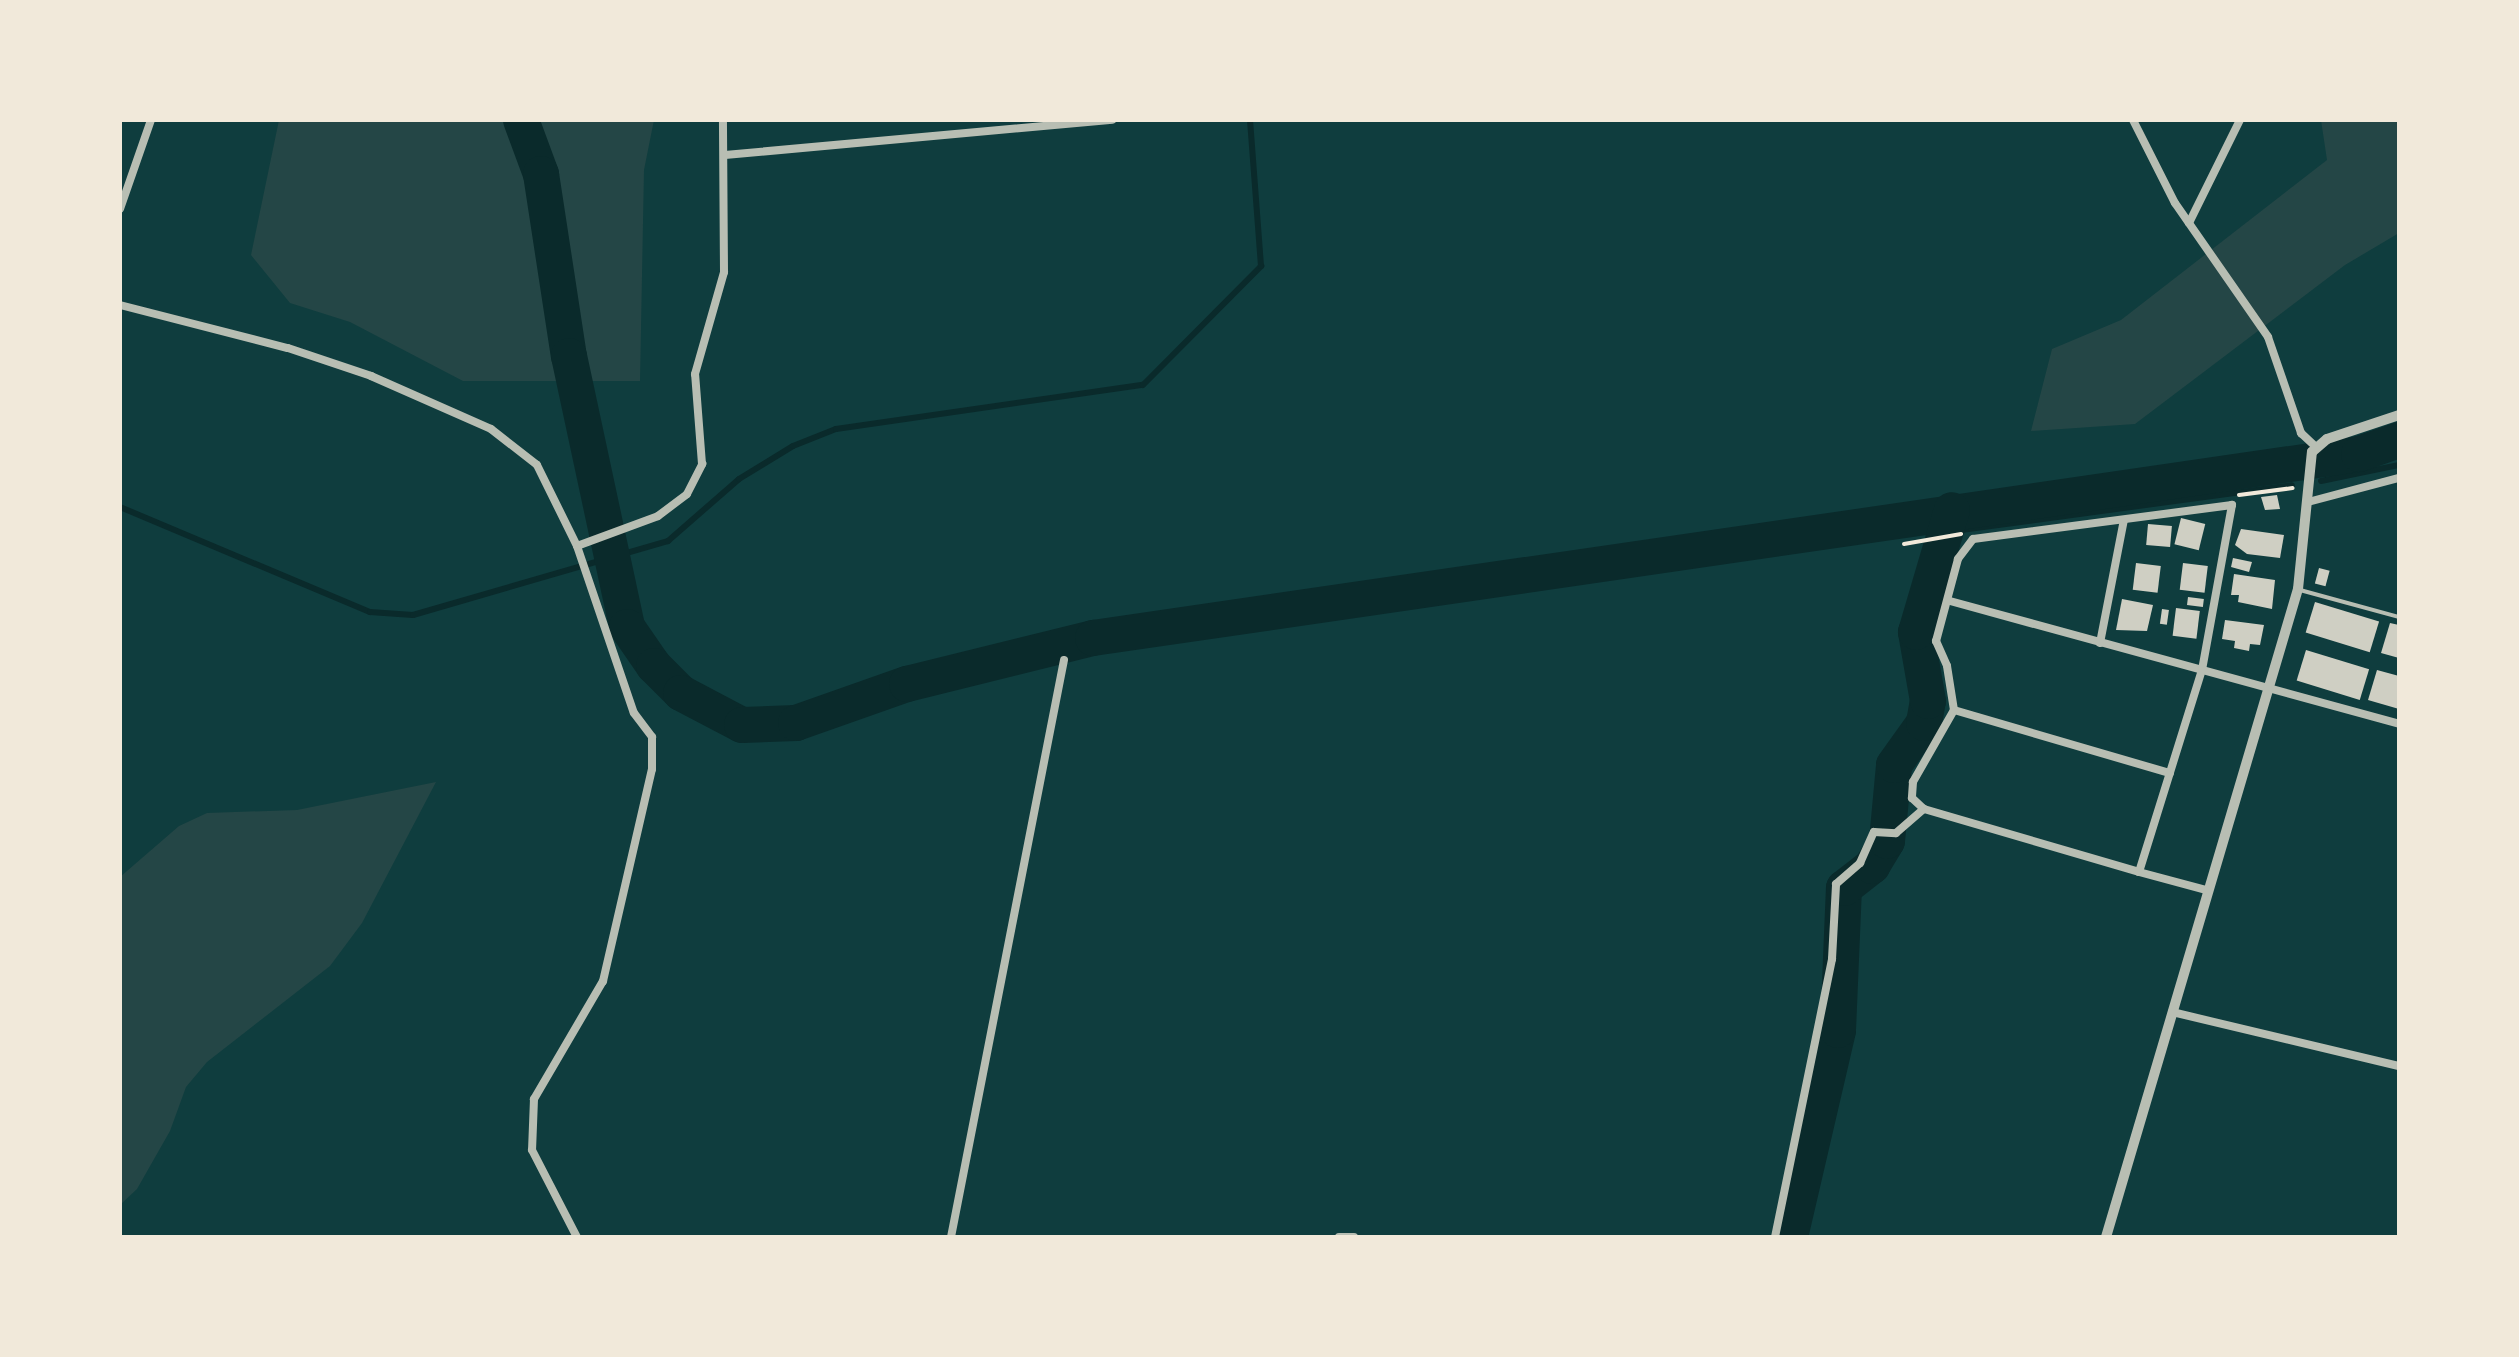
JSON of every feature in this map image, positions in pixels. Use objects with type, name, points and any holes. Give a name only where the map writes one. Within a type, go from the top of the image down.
[{"type":"street","points":[[120,209],[151,120]]},
{"type":"street","points":[[577,546],[658,516],[687,494],[702,464],[695,374],[724,272],[723,120]]},
{"type":"street","points":[[725,155],[1112,120]]},
{"type":"street","points":[[2133,120],[2189,223],[2268,337],[2301,433],[2316,447]]},
{"type":"street","points":[[2189,223],[2240,120]]},
{"type":"street","points":[[120,305],[302,353],[371,376],[491,429],[537,465],[577,546],[634,713],[652,737],[652,769],[603,981],[534,1099],[532,1150],[577,1237]]},
{"type":"street","points":[[2316,447],[2399,415]]},
{"type":"street","points":[[2106,1237],[2206,890],[2298,589],[2316,447]]},
{"type":"street","points":[[2308,502],[2399,478]]},
{"type":"street","points":[[2139,872],[2202,670],[2232,505],[1973,539],[1958,559],[1950,601],[1936,641],[1947,666],[1954,710],[1913,782],[1912,798],[1924,809],[2139,872],[2206,890]]},
{"type":"street","points":[[2100,643],[2124,520]]},
{"type":"street","points":[[1950,601],[2399,724]]},
{"type":"street","points":[[951,1237],[1064,660]]},
{"type":"street","points":[[1954,710],[2170,773]]},
{"type":"street","points":[[1775,1237],[1832,959],[1836,884],[1860,863],[1874,832],[1896,833],[1924,809]]},
{"type":"street","points":[[2172,1012],[2399,1066]]},
{"type":"street","points":[[1339,1237],[1354,1237]]},
{"type":"lane","points":[[2298,589],[2399,617]]},
{"type":"shaded area","points":[[279,120],[654,120],[644,170],[640,381],[463,381],[350,322],[290,303],[251,255]]},
{"type":"shaded area","points":[[2321,120],[2399,120],[2399,233],[2345,265],[2135,424],[2031,431],[2052,349],[2121,320],[2327,160]]},
{"type":"shaded area","points":[[436,782],[362,923],[330,966],[207,1062],[186,1087],[170,1131],[137,1189],[120,1205],[120,877],[179,826],[207,813],[297,810]]},
{"type":"building","points":[[2277,495],[2280,509],[2265,510],[2261,497]]},
{"type":"building","points":[[2181,518],[2205,524],[2199,550],[2174,544]]},
{"type":"building","points":[[2148,524],[2172,526],[2170,547],[2146,545]]},
{"type":"building","points":[[2241,529],[2284,535],[2280,558],[2247,554],[2235,545]]},
{"type":"building","points":[[2233,558],[2252,562],[2249,572],[2231,567]]},
{"type":"building","points":[[2136,563],[2161,566],[2158,593],[2133,590]]},
{"type":"building","points":[[2183,563],[2208,566],[2205,593],[2180,590]]},
{"type":"building","points":[[2319,568],[2330,571],[2325,586],[2315,583]]},
{"type":"building","points":[[2234,574],[2275,580],[2272,609],[2238,602],[2239,595],[2231,595]]},
{"type":"building","points":[[2188,597],[2204,599],[2203,607],[2187,605]]},
{"type":"building","points":[[2122,599],[2153,605],[2147,631],[2116,630]]},
{"type":"building","points":[[2315,602],[2379,622],[2370,652],[2306,633]]},
{"type":"building","points":[[2176,608],[2200,611],[2196,639],[2173,636]]},
{"type":"building","points":[[2162,609],[2169,610],[2167,625],[2160,624]]},
{"type":"building","points":[[2225,620],[2264,625],[2260,645],[2250,644],[2249,651],[2234,648],[2235,641],[2222,639]]},
{"type":"building","points":[[2390,623],[2399,625],[2399,658],[2381,653]]},
{"type":"building","points":[[2306,650],[2369,669],[2360,700],[2297,681]]},
{"type":"building","points":[[2377,670],[2399,676],[2399,709],[2368,700]]},
{"type":"waterway","points":[[521,120],[541,174],[569,356],[627,627],[654,666],[681,693],[742,725],[796,723],[907,684],[1093,638],[2359,454],[2399,440]]},
{"type":"waterway","points":[[120,507],[370,612],[413,615],[668,541],[739,479],[793,446],[836,429],[1143,385],[1261,266],[1250,120]]},
{"type":"waterway","points":[[2321,481],[2399,465]]},
{"type":"waterway","points":[[1946,532],[2292,485]]},
{"type":"waterway","points":[[1790,1237],[1838,1030],[1844,888],[1872,866],[1887,841],[1894,765],[1924,723],[1928,701],[1916,632],[1952,510]]}]
